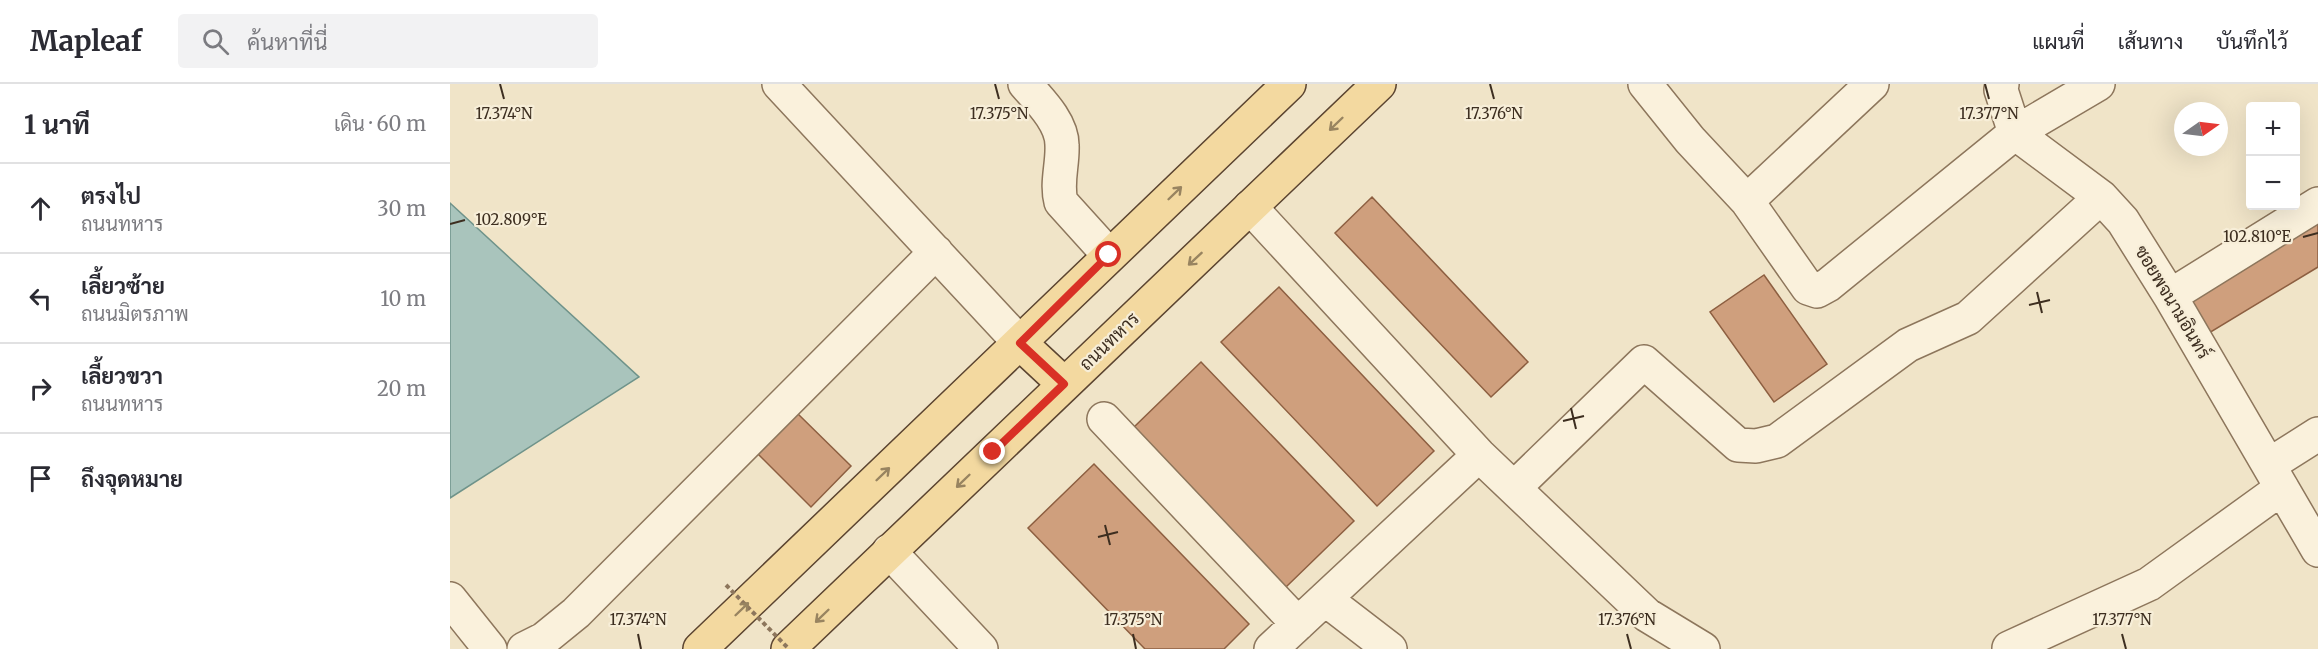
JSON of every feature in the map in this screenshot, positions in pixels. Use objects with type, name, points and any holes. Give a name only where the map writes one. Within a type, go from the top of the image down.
[{"type":"main road","points":[[700,649],[1289,84]]},
{"type":"main road","name":"ถนนทหาร","points":[[788,649],[1379,84]]},
{"type":"main road","points":[[1020,343],[1064,384]]},
{"type":"street","points":[[779,84],[1020,343]]},
{"type":"street","points":[[1025,84],[1049,113],[1059,132],[1062,143],[1058,191],[1061,202],[1109,255]]},
{"type":"street","points":[[1646,84],[1690,140],[1747,201],[1808,288],[1817,291],[1828,285],[2015,133],[2098,84]]},
{"type":"street","points":[[1747,201],[1872,84]]},
{"type":"street","points":[[2002,84],[2001,90],[2015,133]]},
{"type":"street","name":"ซอยพจนามอินทร์","points":[[2015,133],[2100,198],[2123,221],[2170,296],[2318,550]]},
{"type":"street","points":[[1514,488],[1644,362],[1738,445],[1756,446],[1777,441],[1908,345],[1968,318],[2100,198]]},
{"type":"street","points":[[2170,296],[2318,204]]},
{"type":"street","points":[[1250,207],[1479,455],[1647,615],[1702,649]]},
{"type":"street","points":[[524,649],[544,639],[576,613],[936,252]]},
{"type":"street","points":[[1104,419],[1298,624]]},
{"type":"street","points":[[2009,648],[2149,584],[2276,476],[2318,434]]},
{"type":"street","points":[[1271,649],[1479,455]]},
{"type":"street","points":[[889,551],[981,649]]},
{"type":"street","points":[[450,599],[490,649]]},
{"type":"street","points":[[1325,599],[1390,649]]},
{"type":"path","points":[[726,585],[788,649]]},
{"type":"water","points":[[450,203],[639,377],[450,498]]},
{"type":"building","points":[[1372,197],[1528,362],[1491,397],[1335,233]]},
{"type":"building","points":[[2318,213],[2318,267],[2209,333],[2185,294]]},
{"type":"building","points":[[1764,275],[1827,364],[1774,402],[1710,312]]},
{"type":"building","points":[[1279,287],[1434,451],[1377,506],[1221,342]]},
{"type":"building","points":[[1201,362],[1354,521],[1286,587],[1133,428]]},
{"type":"building","points":[[797,413],[851,466],[811,507],[757,453]]},
{"type":"building","points":[[1094,464],[1249,624],[1224,649],[1145,649],[1028,528]]},
{"type":"route","points":[[993,452],[1064,384],[1020,343],[1109,255]]}]
